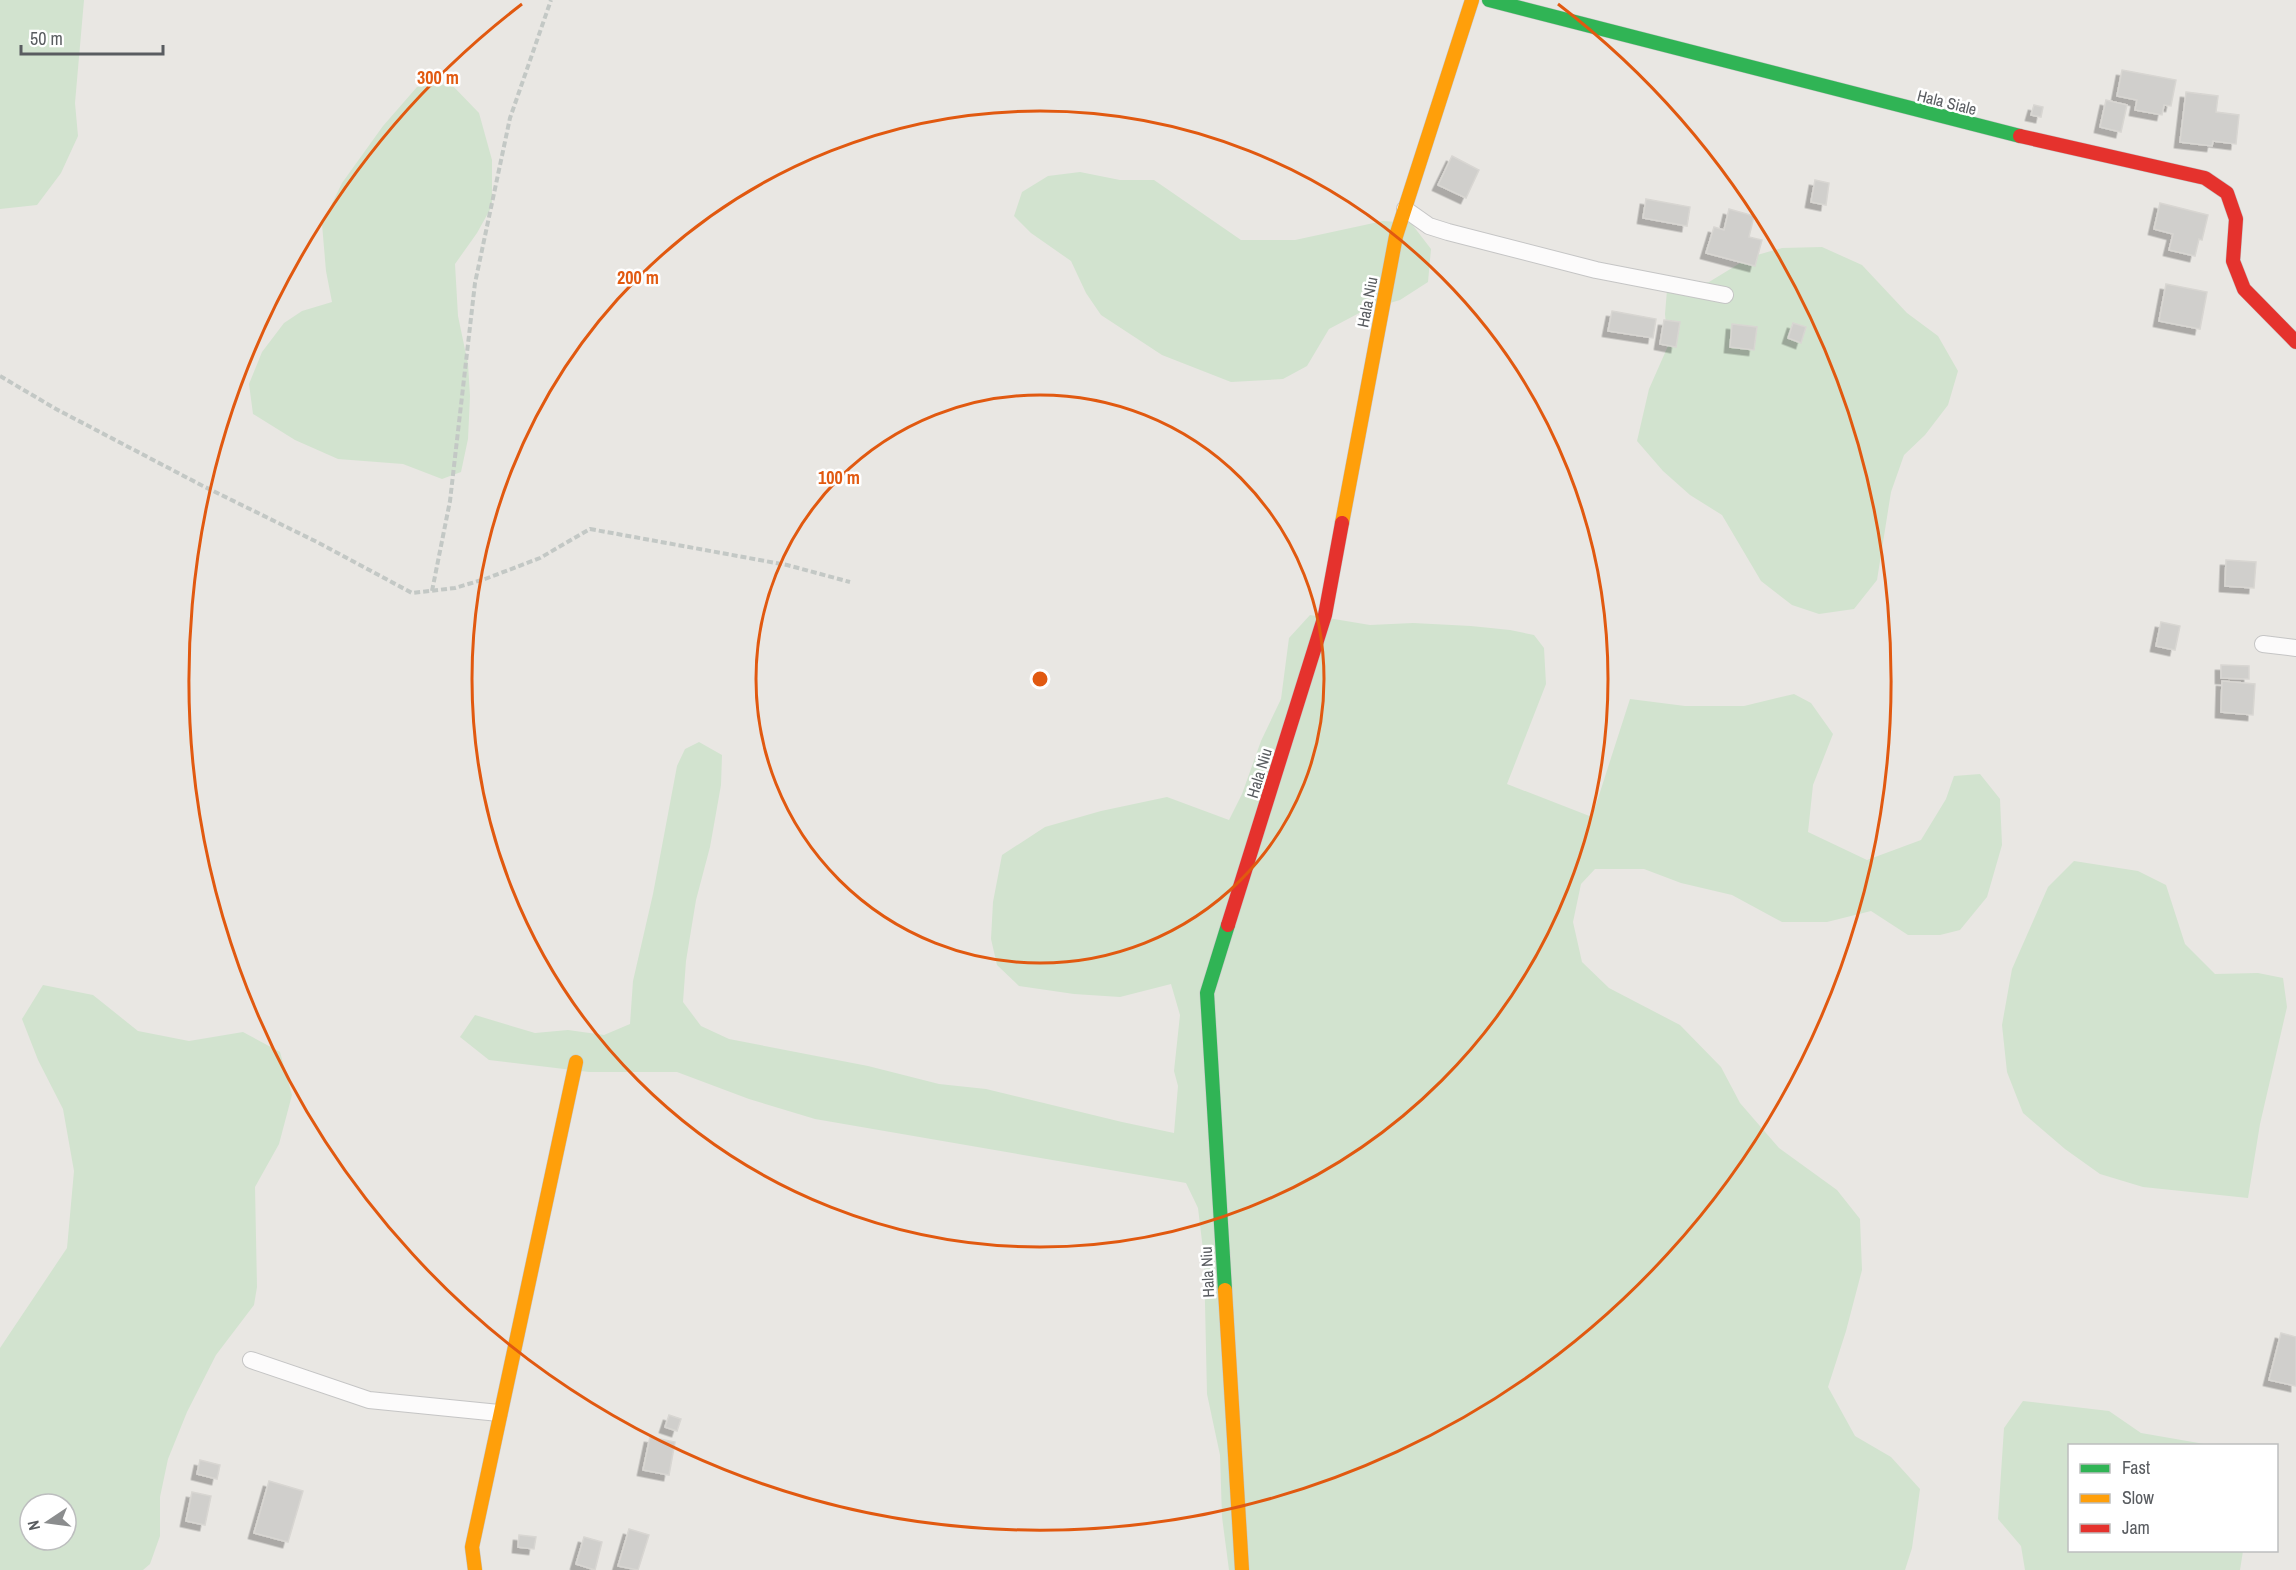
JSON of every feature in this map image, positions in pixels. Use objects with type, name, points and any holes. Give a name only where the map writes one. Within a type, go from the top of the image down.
[{"type":"street","name":"Hala Niu","points":[[1242,1570],[1207,993],[1325,615],[1396,236],[1472,0]]},
{"type":"street","name":"Hala Siale","points":[[1490,0],[1968,124],[2205,178],[2227,193],[2236,219],[2233,261],[2244,289],[2296,342]]},
{"type":"street","points":[[1405,208],[1429,226],[1448,232],[1596,270],[1725,295]]},
{"type":"street","points":[[2263,644],[2296,648]]},
{"type":"street","points":[[475,1570],[472,1547],[576,1062]]},
{"type":"street","points":[[251,1360],[369,1400],[500,1413]]},
{"type":"path","points":[[432,591],[450,501],[475,283],[510,118],[552,0]]},
{"type":"path","points":[[0,376],[66,415],[317,542],[412,593],[455,588],[540,558],[590,529],[787,565],[850,582]]},
{"type":"green space","points":[[0,0],[84,0],[75,103],[78,136],[61,173],[37,205],[0,209]]},
{"type":"green space","points":[[451,84],[479,113],[492,160],[492,206],[477,233],[455,264],[458,316],[468,364],[470,396],[468,439],[461,472],[442,479],[403,464],[338,459],[295,440],[253,414],[249,384],[262,352],[284,323],[302,311],[332,302],[326,271],[322,224],[342,183],[383,126],[417,87]]},
{"type":"green space","points":[[1080,172],[1120,180],[1154,180],[1241,240],[1295,240],[1383,221],[1411,223],[1431,249],[1428,282],[1400,300],[1363,311],[1329,329],[1307,366],[1283,379],[1231,382],[1162,355],[1101,315],[1086,293],[1071,261],[1031,233],[1014,216],[1022,192],[1048,176]]},
{"type":"green space","points":[[1822,247],[1862,265],[1907,313],[1938,336],[1958,371],[1948,405],[1925,435],[1904,455],[1891,492],[1877,580],[1854,609],[1819,614],[1792,605],[1761,581],[1722,515],[1690,495],[1663,471],[1637,441],[1649,389],[1668,346],[1665,314],[1667,290],[1709,282],[1750,257],[1782,248]]},
{"type":"green space","points":[[1310,615],[1370,625],[1413,623],[1471,626],[1534,635],[1544,648],[1546,684],[1507,784],[1592,817],[1630,699],[1685,706],[1744,706],[1794,694],[1811,703],[1833,734],[1813,785],[1808,832],[1867,860],[1921,840],[1946,799],[1954,776],[1980,774],[2000,799],[2002,845],[1987,897],[1960,930],[1940,935],[1908,935],[1871,911],[1827,922],[1782,922],[1732,895],[1681,883],[1644,869],[1595,869],[1581,884],[1573,922],[1582,962],[1609,988],[1680,1025],[1721,1067],[1740,1103],[1779,1148],[1837,1190],[1860,1219],[1862,1270],[1828,1387],[1855,1436],[1891,1457],[1920,1489],[1912,1548],[1905,1570],[1229,1570],[1222,1517],[1220,1455],[1207,1394],[1204,1258],[1198,1208],[1186,1183],[815,1119],[749,1099],[677,1072],[589,1072],[489,1060],[460,1037],[475,1015],[535,1033],[568,1030],[604,1035],[630,1024],[633,981],[653,894],[677,766],[685,749],[699,742],[722,755],[721,785],[710,847],[696,900],[686,961],[683,1002],[701,1026],[729,1039],[868,1066],[939,1084],[986,1089],[1174,1133],[1178,1086],[1174,1071],[1180,1015],[1171,984],[1120,997],[1074,994],[1019,986],[997,965],[991,939],[993,902],[1002,855],[1045,827],[1101,811],[1167,797],[1229,820],[1281,699],[1289,638]]},
{"type":"green space","points":[[2074,861],[2138,871],[2166,885],[2185,944],[2215,974],[2258,973],[2283,978],[2287,1007],[2260,1124],[2248,1198],[2143,1187],[2100,1174],[2065,1149],[2023,1113],[2007,1072],[2002,1025],[2012,969],[2048,887]]},
{"type":"green space","points":[[43,985],[93,995],[138,1031],[189,1041],[243,1032],[280,1052],[292,1095],[279,1144],[255,1187],[257,1287],[254,1305],[216,1355],[187,1412],[168,1459],[160,1497],[160,1536],[150,1564],[143,1570],[0,1570],[0,1348],[67,1248],[74,1171],[63,1109],[38,1060],[22,1019]]},
{"type":"green space","points":[[2023,1401],[2109,1411],[2141,1433],[2204,1444],[2068,1444],[2068,1552],[2243,1552],[2240,1570],[2025,1570],[2021,1546],[1998,1519],[2004,1428]]},
{"type":"building","points":[[2122,70],[2176,80],[2171,106],[2164,105],[2162,115],[2135,110],[2137,100],[2117,96]]},
{"type":"building","points":[[2186,92],[2218,96],[2216,112],[2239,115],[2236,144],[2213,141],[2212,146],[2180,142]]},
{"type":"building","points":[[2106,100],[2127,105],[2121,132],[2100,127]]},
{"type":"building","points":[[2034,105],[2043,107],[2041,117],[2031,115]]},
{"type":"building","points":[[1452,156],[1479,170],[1466,198],[1438,185]]},
{"type":"building","points":[[1815,180],[1829,183],[1826,205],[1811,202]]},
{"type":"building","points":[[1646,199],[1690,207],[1687,226],[1643,218]]},
{"type":"building","points":[[2160,203],[2208,215],[2202,240],[2199,239],[2195,256],[2169,250],[2173,234],[2154,229]]},
{"type":"building","points":[[1729,209],[1754,216],[1749,237],[1762,240],[1755,266],[1706,253],[1714,227],[1724,230]]},
{"type":"building","points":[[2166,284],[2207,292],[2200,329],[2159,321]]},
{"type":"building","points":[[1612,311],[1656,319],[1653,338],[1608,331]]},
{"type":"building","points":[[1664,320],[1680,322],[1676,347],[1660,344]]},
{"type":"building","points":[[1793,323],[1806,327],[1801,343],[1788,338]]},
{"type":"building","points":[[1732,324],[1757,327],[1754,350],[1730,347]]},
{"type":"building","points":[[2226,560],[2256,562],[2254,588],[2225,586]]},
{"type":"building","points":[[2161,622],[2180,626],[2175,650],[2156,646]]},
{"type":"building","points":[[2221,665],[2249,666],[2249,679],[2221,678]]},
{"type":"building","points":[[2222,681],[2255,684],[2253,715],[2221,712]]},
{"type":"building","points":[[2281,1333],[2296,1337],[2296,1386],[2269,1380]]},
{"type":"building","points":[[669,1415],[681,1419],[677,1431],[665,1427]]},
{"type":"building","points":[[650,1437],[675,1442],[669,1475],[643,1470]]},
{"type":"building","points":[[200,1460],[220,1465],[217,1479],[197,1474]]},
{"type":"building","points":[[269,1481],[303,1491],[288,1542],[254,1533]]},
{"type":"building","points":[[192,1492],[211,1496],[205,1525],[186,1521]]},
{"type":"building","points":[[629,1529],[649,1535],[638,1570],[618,1566]]},
{"type":"building","points":[[519,1535],[536,1537],[534,1549],[518,1547]]},
{"type":"building","points":[[584,1537],[602,1542],[595,1570],[576,1564]]},
{"type":"traffic: fast","points":[[1489,0],[2020,136]]},
{"type":"traffic: fast","points":[[1225,1290],[1207,993],[1228,925]]},
{"type":"traffic: slow","points":[[1342,523],[1396,236],[1472,0]]},
{"type":"traffic: slow","points":[[475,1570],[472,1547],[576,1062]]},
{"type":"traffic: slow","points":[[1225,1290],[1242,1570]]},
{"type":"traffic: jam","points":[[2020,136],[2205,178],[2227,193],[2236,219],[2233,261],[2244,289],[2296,342]]},
{"type":"traffic: jam","points":[[1228,925],[1325,615],[1342,523]]}]
